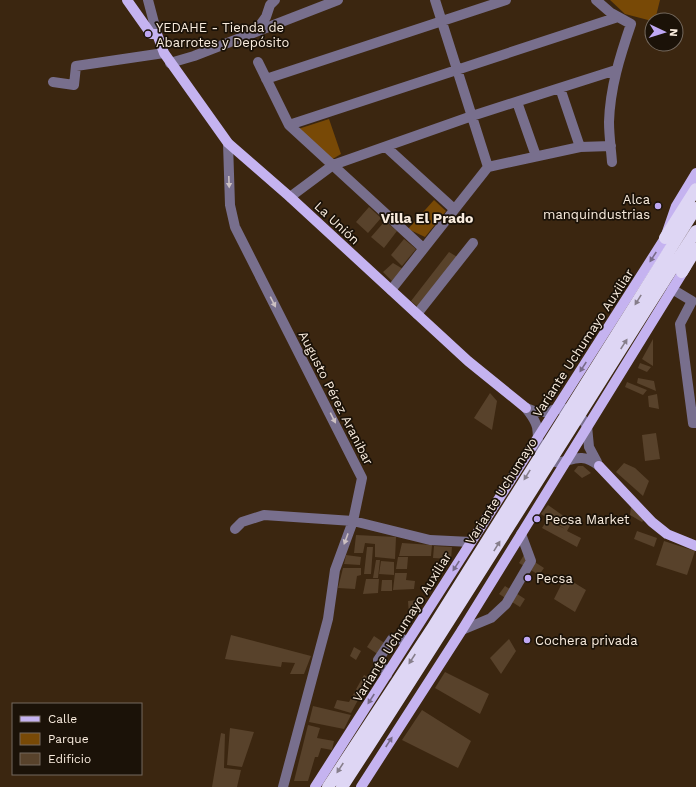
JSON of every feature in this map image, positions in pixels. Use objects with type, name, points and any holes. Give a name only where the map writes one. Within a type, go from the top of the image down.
[{"type":"highway","points":[[665,238],[696,189]]},
{"type":"highway","name":"Variante Uchumayo","points":[[328,787],[433,627],[696,208]]},
{"type":"highway","name":"Variante Uchumayo","points":[[342,787],[439,639],[565,435],[696,231]]},
{"type":"highway","points":[[682,272],[696,249]]},
{"type":"main road","points":[[127,0],[151,34],[157,34]]},
{"type":"main road","name":"La Unión","points":[[157,34],[164,53],[170,63],[228,143],[290,197],[468,361],[526,408]]},
{"type":"main road","name":"Variante Uchumayo Auxiliar","points":[[315,787],[471,542],[538,442],[665,238],[676,206],[696,173]]},
{"type":"main road","points":[[361,787],[462,630],[521,534],[562,462],[682,272],[696,257]]},
{"type":"main road","points":[[599,466],[652,522],[667,534],[696,546]]},
{"type":"street","points":[[148,0],[157,34]]},
{"type":"street","points":[[255,32],[266,17],[270,5],[275,0]]},
{"type":"street","points":[[435,0],[488,167]]},
{"type":"street","points":[[266,79],[506,0]]},
{"type":"street","points":[[596,0],[618,17],[631,24],[616,70],[609,122],[612,162]]},
{"type":"street","points":[[170,63],[194,56],[335,1]]},
{"type":"street","points":[[289,125],[618,17]]},
{"type":"street","points":[[53,82],[74,85],[76,66],[164,53]]},
{"type":"street","points":[[258,62],[289,125],[423,248]]},
{"type":"street","points":[[290,197],[333,165],[472,116],[616,70]]},
{"type":"street","points":[[560,88],[580,147]]},
{"type":"street","points":[[517,102],[536,156]]},
{"type":"street","name":"Augusto Pérez Aranibar","points":[[228,143],[230,205],[235,227],[360,472],[362,485],[353,522],[335,570],[328,619],[283,787]]},
{"type":"street","points":[[391,290],[488,167],[580,147],[611,146]]},
{"type":"street","points":[[386,147],[454,209]]},
{"type":"street","points":[[417,314],[473,243]]},
{"type":"street","points":[[672,289],[694,299],[680,324],[693,423],[696,423]]},
{"type":"street","name":"La Unión","points":[[526,408],[536,412],[546,412],[558,409]]},
{"type":"street","name":"La Unión","points":[[526,408],[533,417],[537,427],[538,442]]},
{"type":"street","points":[[558,409],[575,412],[586,424],[589,447],[599,466]]},
{"type":"street","points":[[538,442],[546,458],[562,462],[573,458],[582,457],[592,460],[599,466]]},
{"type":"street","points":[[235,529],[242,522],[264,514],[353,522],[430,540],[471,542]]},
{"type":"street","points":[[462,630],[491,618],[506,604],[531,561],[521,534]]},
{"type":"street","points":[[386,675],[378,660],[392,639],[408,640]]},
{"type":"green space","points":[[610,0],[660,0],[657,12],[644,12],[644,19],[625,14]]},
{"type":"green space","points":[[329,119],[341,154],[331,160],[298,129]]},
{"type":"green space","points":[[434,200],[446,211],[425,237],[408,229]]},
{"type":"building","points":[[369,207],[381,218],[368,233],[356,222]]},
{"type":"building","points":[[385,221],[397,231],[384,248],[371,237]]},
{"type":"building","points":[[404,239],[416,249],[402,266],[391,255]]},
{"type":"building","points":[[449,252],[459,258],[423,311],[411,301]]},
{"type":"building","points":[[393,263],[403,269],[392,281],[383,272]]},
{"type":"building","points":[[653,339],[653,366],[642,359]]},
{"type":"building","points":[[640,363],[651,367],[647,372],[638,368]]},
{"type":"building","points":[[638,378],[654,381],[656,391],[637,383]]},
{"type":"building","points":[[627,382],[647,390],[643,395],[625,387]]},
{"type":"building","points":[[490,393],[497,401],[492,430],[474,418]]},
{"type":"building","points":[[657,394],[659,409],[649,407],[648,396]]},
{"type":"building","points":[[656,433],[660,459],[645,461],[642,435]]},
{"type":"building","points":[[624,463],[635,468],[649,481],[643,496],[616,472]]},
{"type":"building","points":[[578,466],[583,466],[591,473],[582,478],[574,471]]},
{"type":"building","points":[[548,505],[572,522],[567,531],[581,538],[577,547],[542,528],[547,520],[565,529],[541,514]]},
{"type":"building","points":[[631,507],[644,520],[642,522],[630,515]]},
{"type":"building","points":[[637,531],[657,538],[654,547],[634,539]]},
{"type":"building","points":[[356,535],[396,537],[395,559],[375,557],[375,544],[365,543],[363,553],[354,553]]},
{"type":"building","points":[[664,541],[695,551],[687,575],[656,565]]},
{"type":"building","points":[[402,543],[432,545],[431,556],[399,556]]},
{"type":"building","points":[[434,546],[452,547],[451,559],[433,558]]},
{"type":"building","points":[[367,547],[373,547],[371,574],[364,574]]},
{"type":"building","points":[[346,555],[361,557],[360,565],[344,564]]},
{"type":"building","points":[[524,555],[544,568],[539,575],[519,563]]},
{"type":"building","points":[[398,557],[408,557],[407,569],[396,569]]},
{"type":"building","points":[[376,560],[380,560],[378,578],[373,578]]},
{"type":"building","points":[[381,561],[394,562],[394,575],[379,574]]},
{"type":"building","points":[[343,568],[361,568],[361,575],[357,576],[355,589],[338,588]]},
{"type":"building","points":[[395,573],[407,573],[406,580],[415,581],[414,589],[393,590]]},
{"type":"building","points":[[565,577],[586,590],[575,612],[554,599]]},
{"type":"building","points":[[366,579],[379,579],[378,593],[363,594]]},
{"type":"building","points":[[382,580],[392,580],[392,591],[381,591]]},
{"type":"building","points":[[505,586],[525,599],[520,607],[499,594]]},
{"type":"building","points":[[417,600],[419,614],[409,615],[408,601]]},
{"type":"building","points":[[231,635],[311,656],[304,674],[290,674],[295,663],[282,662],[281,667],[225,659]]},
{"type":"building","points":[[374,636],[392,648],[385,659],[367,647]]},
{"type":"building","points":[[509,639],[516,651],[501,674],[490,658]]},
{"type":"building","points":[[354,647],[361,651],[356,660],[350,656]]},
{"type":"building","points":[[445,672],[489,694],[480,714],[435,688]]},
{"type":"building","points":[[364,675],[370,678],[351,713],[334,708],[337,700],[349,702]]},
{"type":"building","points":[[313,706],[351,715],[344,729],[309,722]]},
{"type":"building","points":[[422,710],[471,741],[458,768],[402,740]]},
{"type":"building","points":[[308,725],[320,728],[317,738],[334,741],[332,750],[321,748],[318,757],[315,757],[308,781],[294,781]]},
{"type":"building","points":[[230,728],[254,732],[242,767],[227,765]]},
{"type":"building","points":[[221,733],[225,734],[224,768],[241,770],[237,787],[212,787]]},
{"type":"place","name":"YEDAHE - Tienda de Abarrotes y Depósito","points":[[148,34]]},
{"type":"place","name":"Alca manquindustrias","points":[[658,206]]},
{"type":"place","name":"Pecsa Market","points":[[537,519]]},
{"type":"place","name":"Pecsa","points":[[528,578]]},
{"type":"place","name":"Cochera privada","points":[[527,640]]},
{"type":"district","name":"Villa El Prado","points":[[427,218]]}]
